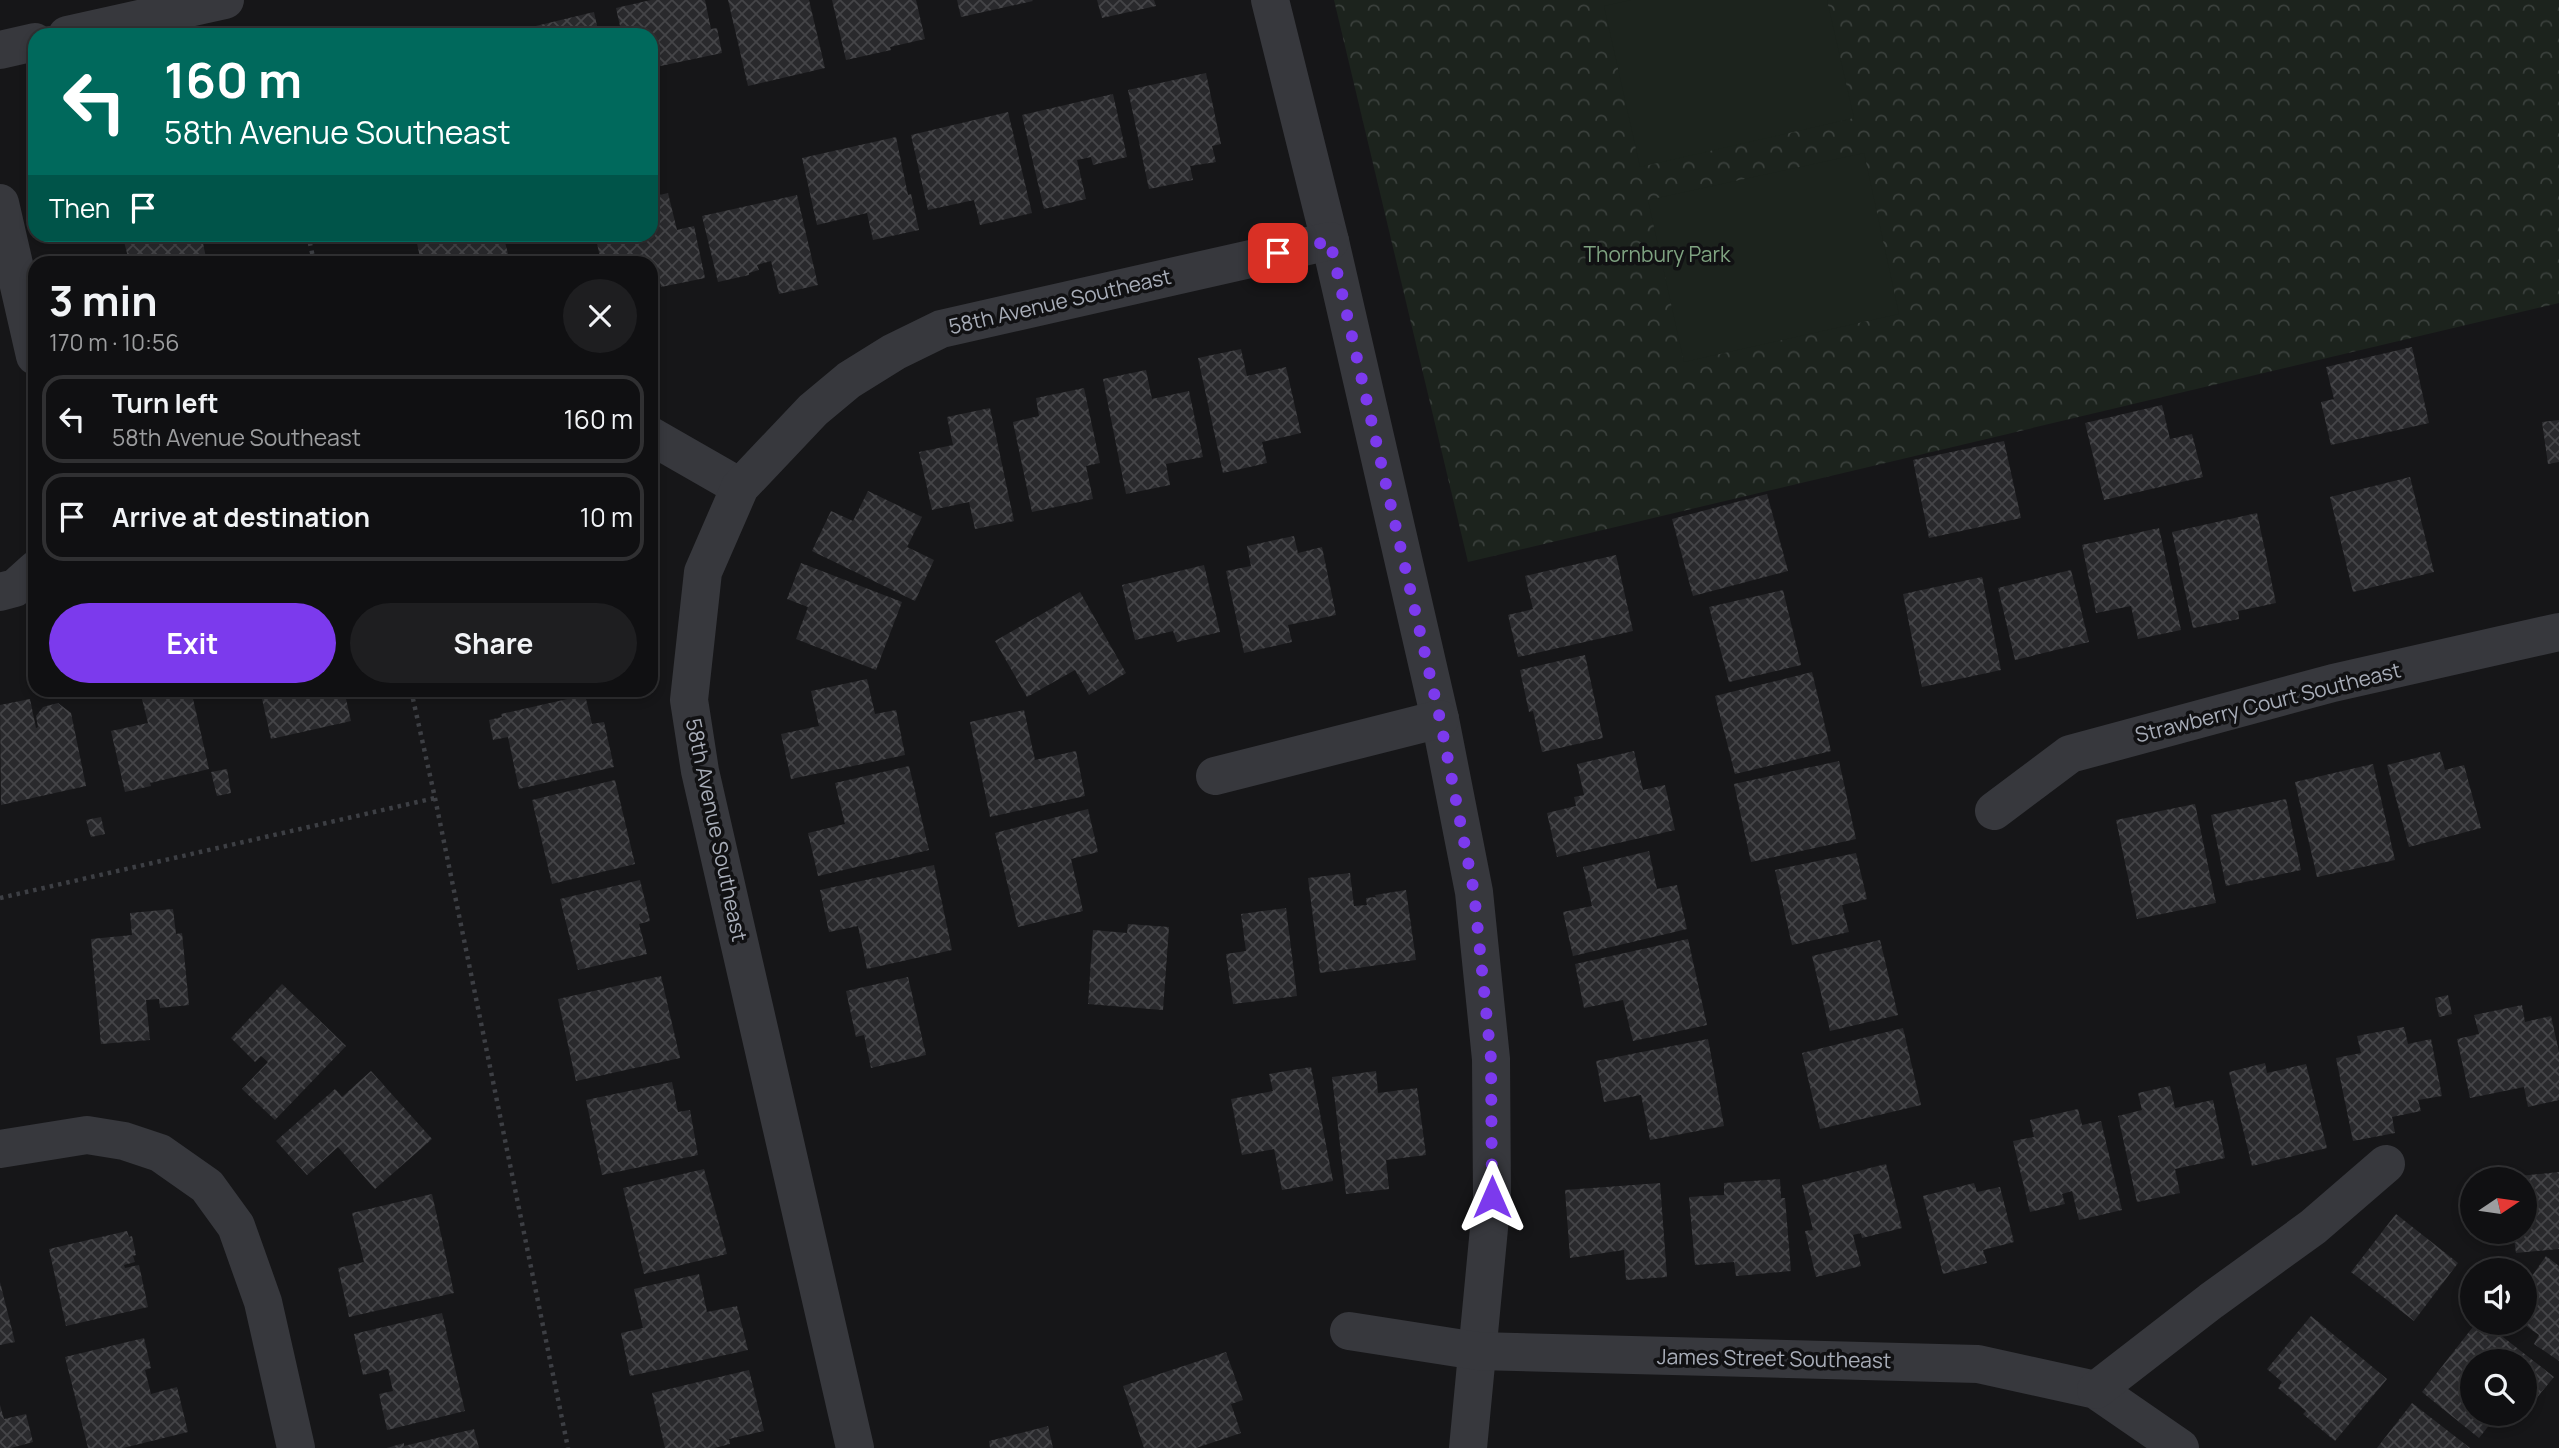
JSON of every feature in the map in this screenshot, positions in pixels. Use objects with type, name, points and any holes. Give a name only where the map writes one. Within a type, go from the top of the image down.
[{"type":"street","points":[[99,28],[225,0]]},
{"type":"street","points":[[1270,0],[1330,241],[1440,719],[1474,892],[1491,1059],[1492,1197],[1468,1448]]},
{"type":"street","points":[[0,50],[28,44]]},
{"type":"street","points":[[0,203],[28,325]]},
{"type":"street","name":"58th Avenue Southeast","points":[[855,1448],[703,785],[689,700],[703,572],[740,488],[813,410],[849,380],[894,352],[941,328],[1330,241]]},
{"type":"street","points":[[658,440],[740,488]]},
{"type":"street","points":[[0,592],[15,588],[28,576]]},
{"type":"street","name":"Strawberry Court Southeast","points":[[1994,811],[2070,754],[2333,684],[2559,632]]},
{"type":"street","points":[[1215,776],[1440,719]]},
{"type":"street","points":[[0,1149],[87,1135],[124,1141],[160,1153],[207,1186],[236,1226],[263,1302],[296,1448]]},
{"type":"street","points":[[2096,1390],[2313,1227],[2386,1164]]},
{"type":"street","name":"James Street Southeast","points":[[1349,1331],[1477,1351],[1979,1364],[2096,1390],[2180,1448]]},
{"type":"path","points":[[413,697],[436,799],[568,1448]]},
{"type":"path","points":[[0,898],[436,799]]},
{"type":"green space","name":"Thornbury Park","points":[[1334,0],[2559,0],[2559,303],[1468,562]]},
{"type":"green space","points":[[1631,0],[1827,0],[1854,118],[1640,167],[1604,6]]},
{"type":"green space","points":[[1864,153],[1899,314],[1684,362],[1648,200]]},
{"type":"building","points":[[651,0],[705,0],[711,29],[717,28],[722,53],[658,67],[658,28],[620,28],[616,8]]},
{"type":"building","points":[[728,0],[809,0],[825,68],[748,86]]},
{"type":"building","points":[[832,0],[916,0],[925,39],[846,60]]},
{"type":"building","points":[[957,0],[1032,0],[1033,1],[961,17]]},
{"type":"building","points":[[1097,0],[1154,0],[1156,6],[1102,18]]},
{"type":"building","points":[[594,12],[597,28],[527,28]]},
{"type":"building","points":[[1206,73],[1221,144],[1212,146],[1216,162],[1190,166],[1193,180],[1149,189],[1128,90]]},
{"type":"building","points":[[1113,94],[1127,157],[1093,165],[1091,157],[1077,160],[1086,199],[1044,209],[1022,115]]},
{"type":"building","points":[[1008,112],[1032,213],[980,225],[974,200],[928,210],[911,135]]},
{"type":"building","points":[[896,137],[908,195],[911,194],[919,230],[873,240],[867,213],[817,225],[802,158]]},
{"type":"building","points":[[668,193],[677,230],[694,226],[705,278],[661,287],[658,256],[600,256],[597,242],[658,242],[658,195]]},
{"type":"building","points":[[797,195],[818,285],[779,294],[771,261],[757,265],[759,270],[749,275],[718,282],[702,216]]},
{"type":"building","points":[[124,242],[203,242],[206,256],[128,256]]},
{"type":"building","points":[[417,242],[505,242],[508,256],[420,256]]},
{"type":"building","points":[[2412,347],[2429,423],[2331,445],[2321,402],[2334,399],[2326,367]]},
{"type":"building","points":[[1241,349],[1247,376],[1286,367],[1301,433],[1262,442],[1267,463],[1223,473],[1198,358]]},
{"type":"building","points":[[1146,370],[1152,399],[1189,391],[1203,457],[1166,464],[1170,485],[1126,494],[1103,379]]},
{"type":"building","points":[[1084,388],[1100,463],[1086,466],[1093,499],[1032,512],[1013,422],[1039,416],[1036,398]]},
{"type":"building","points":[[2162,405],[2170,439],[2192,434],[2203,477],[2104,500],[2085,423]]},
{"type":"building","points":[[990,408],[1014,521],[975,529],[969,502],[932,510],[919,452],[953,445],[947,417]]},
{"type":"building","points":[[2559,420],[2559,462],[2548,464],[2542,422]]},
{"type":"building","points":[[2004,441],[2021,518],[1929,538],[1913,460]]},
{"type":"building","points":[[2410,477],[2434,572],[2353,592],[2330,497]]},
{"type":"building","points":[[868,491],[922,517],[907,547],[934,560],[915,601],[812,551],[831,511],[853,521]]},
{"type":"building","points":[[1767,494],[1788,571],[1693,596],[1672,519]]},
{"type":"building","points":[[2257,513],[2276,603],[2238,611],[2239,619],[2193,628],[2172,532]]},
{"type":"building","points":[[2159,528],[2181,630],[2138,639],[2131,606],[2096,613],[2082,545]]},
{"type":"building","points":[[1294,536],[1298,553],[1322,547],[1336,615],[1288,625],[1292,642],[1244,653],[1226,571],[1251,566],[1247,546]]},
{"type":"building","points":[[1616,555],[1633,631],[1518,657],[1508,615],[1533,609],[1525,576]]},
{"type":"building","points":[[801,563],[902,602],[876,670],[796,639],[808,607],[787,599]]},
{"type":"building","points":[[1204,565],[1220,632],[1177,642],[1173,631],[1135,640],[1122,585]]},
{"type":"building","points":[[2071,570],[2089,642],[2015,660],[1998,588]]},
{"type":"building","points":[[1982,577],[2001,670],[1922,687],[1903,594]]},
{"type":"building","points":[[1783,590],[1801,665],[1729,682],[1709,607]]},
{"type":"building","points":[[1080,592],[1126,673],[1089,695],[1075,670],[1027,697],[995,641]]},
{"type":"building","points":[[1585,655],[1603,738],[1542,752],[1533,711],[1529,712],[1520,670]]},
{"type":"building","points":[[1812,672],[1831,751],[1735,774],[1715,696]]},
{"type":"building","points":[[867,679],[875,714],[896,710],[905,755],[791,779],[781,734],[819,726],[811,691]]},
{"type":"building","points":[[142,697],[193,697],[209,769],[125,792],[111,731],[148,723]]},
{"type":"building","points":[[262,697],[346,697],[351,721],[271,739]]},
{"type":"building","points":[[585,697],[592,724],[604,722],[614,767],[519,789],[508,737],[493,740],[489,720],[502,717],[501,714]]},
{"type":"building","points":[[30,699],[36,728],[36,716],[43,707],[58,703],[71,713],[86,786],[1,805],[0,705]]},
{"type":"building","points":[[1024,710],[1035,760],[1076,751],[1085,796],[990,817],[970,722]]},
{"type":"building","points":[[1634,751],[1643,790],[1665,785],[1675,830],[1557,857],[1547,813],[1576,806],[1574,797],[1584,795],[1577,764]]},
{"type":"building","points":[[2440,752],[2445,770],[2464,765],[2481,828],[2409,847],[2387,765]]},
{"type":"building","points":[[1839,761],[1856,839],[1751,862],[1734,784]]},
{"type":"building","points":[[2373,764],[2395,860],[2317,877],[2295,782]]},
{"type":"building","points":[[909,766],[929,850],[818,876],[808,833],[845,824],[835,783]]},
{"type":"building","points":[[227,769],[231,793],[217,796],[211,772]]},
{"type":"building","points":[[615,780],[635,864],[552,884],[532,800]]},
{"type":"building","points":[[2286,799],[2301,870],[2226,886],[2211,815]]},
{"type":"building","points":[[2195,804],[2216,903],[2137,919],[2116,820]]},
{"type":"building","points":[[1088,809],[1098,852],[1071,859],[1083,911],[1018,927],[995,833]]},
{"type":"building","points":[[101,817],[105,834],[91,837],[86,820]]},
{"type":"building","points":[[1649,851],[1657,889],[1677,885],[1687,929],[1573,956],[1563,912],[1592,906],[1583,867]]},
{"type":"building","points":[[1856,853],[1867,899],[1842,905],[1849,932],[1792,945],[1775,870]]},
{"type":"building","points":[[934,865],[952,950],[867,969],[858,926],[829,932],[820,890]]},
{"type":"building","points":[[1350,873],[1354,906],[1367,905],[1366,898],[1376,897],[1375,895],[1406,890],[1416,960],[1320,973],[1308,878]]},
{"type":"building","points":[[640,880],[650,921],[639,924],[647,954],[578,970],[560,899]]},
{"type":"building","points":[[1286,908],[1297,996],[1233,1004],[1226,954],[1246,951],[1241,914]]},
{"type":"building","points":[[173,909],[176,934],[182,933],[189,1005],[160,1008],[159,999],[146,1000],[150,1040],[101,1044],[91,939],[132,935],[130,913]]},
{"type":"building","points":[[1128,924],[1169,927],[1163,1010],[1088,1004],[1093,930],[1127,933]]},
{"type":"building","points":[[1688,939],[1707,1025],[1633,1041],[1623,1000],[1584,1008],[1575,964]]},
{"type":"building","points":[[1880,940],[1898,1015],[1830,1031],[1812,956]]},
{"type":"building","points":[[661,976],[680,1058],[576,1081],[558,999]]},
{"type":"building","points":[[908,977],[926,1055],[871,1068],[864,1035],[856,1037],[846,991]]},
{"type":"building","points":[[282,984],[346,1046],[275,1120],[242,1089],[268,1062],[261,1056],[255,1062],[231,1038]]},
{"type":"building","points":[[2448,995],[2452,1014],[2439,1017],[2435,998]]},
{"type":"building","points":[[2522,1005],[2525,1022],[2551,1016],[2559,1052],[2559,1100],[2528,1107],[2524,1087],[2470,1098],[2457,1039],[2479,1034],[2474,1015]]},
{"type":"building","points":[[2404,1027],[2408,1044],[2431,1039],[2442,1096],[2418,1100],[2421,1111],[2392,1117],[2395,1133],[2353,1141],[2336,1058],[2361,1053],[2357,1036]]},
{"type":"building","points":[[1903,1028],[1921,1105],[1820,1129],[1802,1053]]},
{"type":"building","points":[[1708,1039],[1724,1126],[1650,1140],[1641,1095],[1604,1102],[1596,1061]]},
{"type":"building","points":[[2265,1063],[2267,1073],[2306,1064],[2327,1148],[2252,1166],[2229,1072]]},
{"type":"building","points":[[1311,1067],[1333,1181],[1282,1190],[1274,1149],[1242,1155],[1231,1099],[1273,1091],[1269,1074]]},
{"type":"building","points":[[371,1071],[432,1139],[375,1189],[338,1147],[307,1175],[276,1141],[335,1089],[342,1097]]},
{"type":"building","points":[[1376,1071],[1378,1093],[1417,1088],[1426,1155],[1386,1160],[1389,1189],[1346,1194],[1332,1077]]},
{"type":"building","points":[[672,1082],[678,1112],[690,1110],[698,1155],[602,1175],[586,1100]]},
{"type":"building","points":[[2170,1086],[2175,1108],[2213,1100],[2225,1158],[2175,1169],[2180,1193],[2137,1202],[2118,1116],[2142,1110],[2138,1093]]},
{"type":"building","points":[[2078,1109],[2082,1125],[2101,1121],[2122,1210],[2079,1220],[2072,1191],[2062,1194],[2065,1204],[2030,1212],[2013,1141],[2034,1137],[2030,1120]]},
{"type":"building","points":[[1886,1164],[1902,1228],[1862,1238],[1861,1233],[1853,1235],[1861,1266],[1816,1277],[1805,1231],[1813,1230],[1802,1185]]},
{"type":"building","points":[[704,1169],[727,1254],[644,1274],[623,1188]]},
{"type":"building","points":[[2559,1172],[2559,1249],[2516,1253],[2515,1244],[2538,1244],[2538,1174]]},
{"type":"building","points":[[1780,1179],[1781,1198],[1785,1198],[1791,1271],[1736,1276],[1734,1262],[1695,1265],[1689,1197],[1724,1195],[1724,1183]]},
{"type":"building","points":[[1660,1183],[1667,1277],[1626,1280],[1624,1250],[1570,1258],[1565,1190]]},
{"type":"building","points":[[1974,1183],[1977,1192],[2000,1187],[2014,1242],[1983,1250],[1987,1263],[1943,1274],[1923,1196]]},
{"type":"building","points":[[432,1194],[454,1293],[349,1317],[338,1268],[364,1262],[352,1213]]},
{"type":"building","points":[[2396,1214],[2458,1263],[2414,1321],[2351,1272]]},
{"type":"building","points":[[127,1231],[129,1237],[132,1236],[136,1255],[133,1256],[135,1262],[124,1265],[125,1268],[139,1265],[148,1307],[66,1326],[49,1249]]},
{"type":"building","points":[[2546,1256],[2559,1266],[2559,1361],[2534,1344],[2539,1335],[2537,1269]]},
{"type":"building","points":[[699,1274],[707,1312],[737,1306],[748,1350],[630,1376],[621,1333],[643,1328],[634,1289]]},
{"type":"building","points":[[0,1282],[15,1342],[0,1345]]},
{"type":"building","points":[[442,1313],[465,1411],[387,1430],[379,1394],[393,1391],[388,1369],[363,1375],[354,1334]]},
{"type":"building","points":[[2311,1316],[2387,1379],[2335,1441],[2303,1414],[2306,1411],[2278,1388],[2282,1382],[2267,1369]]},
{"type":"building","points":[[2467,1335],[2500,1335],[2518,1349],[2460,1349],[2460,1423],[2422,1392]]},
{"type":"building","points":[[144,1338],[151,1368],[145,1370],[151,1394],[177,1387],[188,1432],[123,1448],[88,1448],[65,1357]]},
{"type":"building","points":[[1226,1352],[1243,1400],[1231,1404],[1241,1433],[1196,1448],[1144,1448],[1123,1386]]},
{"type":"building","points":[[2537,1364],[2554,1377],[2537,1397]]},
{"type":"building","points":[[749,1370],[764,1431],[729,1439],[730,1444],[714,1448],[665,1448],[652,1393]]},
{"type":"building","points":[[2412,1403],[2470,1448],[2377,1448]]},
{"type":"building","points":[[0,1405],[4,1419],[26,1414],[33,1442],[0,1448]]},
{"type":"building","points":[[1048,1426],[1053,1448],[990,1448],[989,1441]]},
{"type":"building","points":[[2464,1426],[2488,1426],[2479,1438]]},
{"type":"building","points":[[474,1429],[479,1448],[387,1448],[404,1443],[404,1446]]},
{"type":"route","points":[[1278,253],[1330,241],[1440,719],[1474,892],[1491,1059],[1492,1197]]}]
